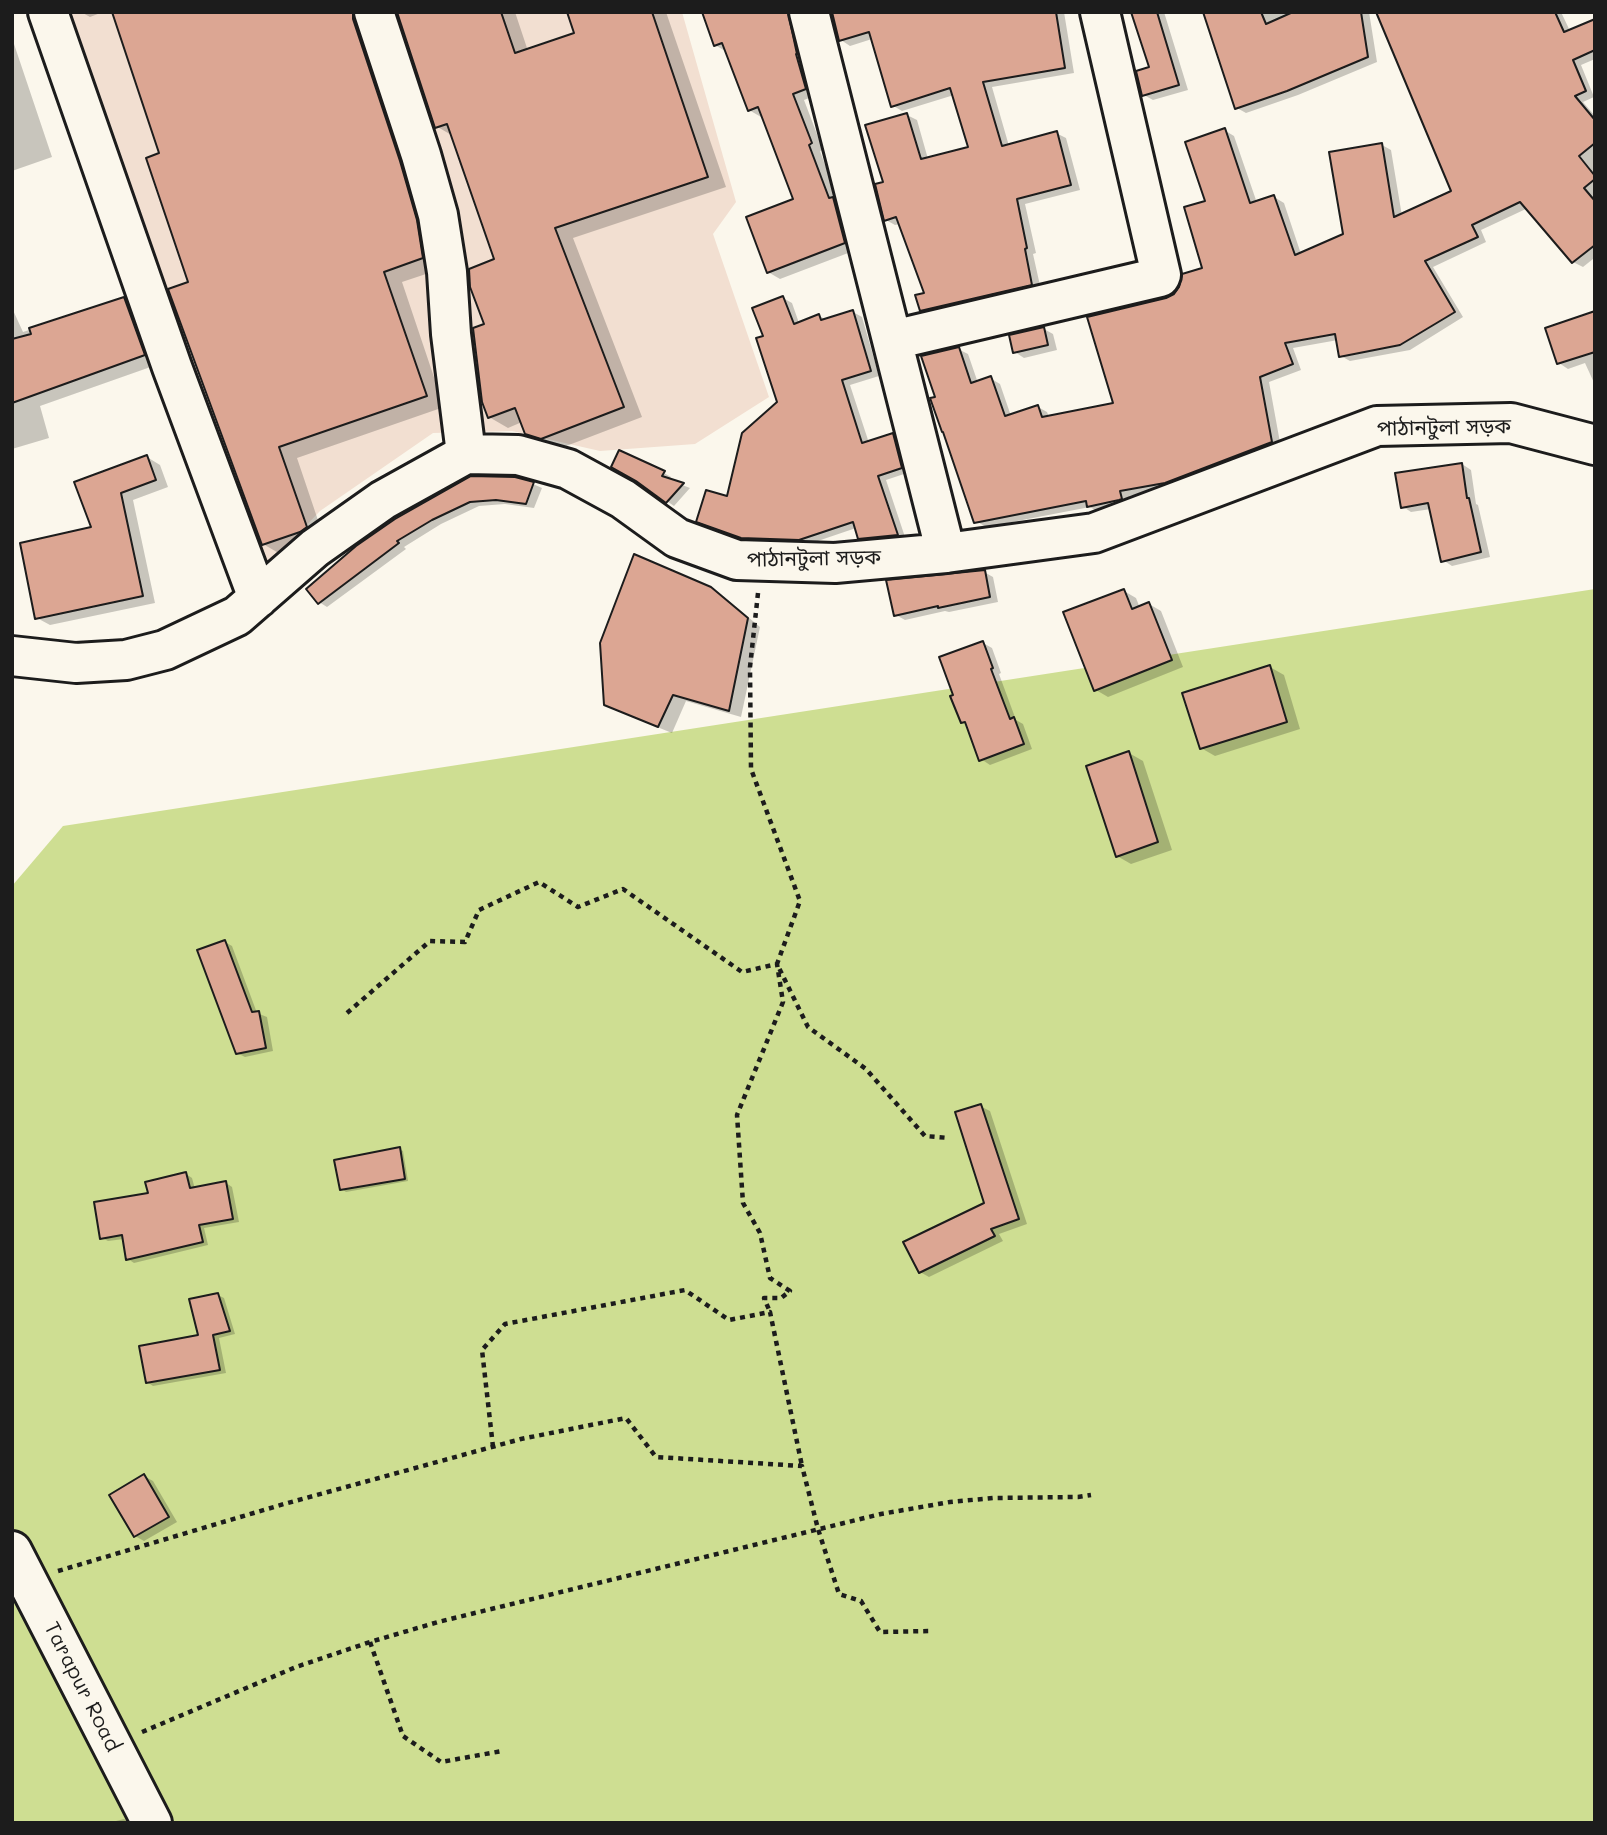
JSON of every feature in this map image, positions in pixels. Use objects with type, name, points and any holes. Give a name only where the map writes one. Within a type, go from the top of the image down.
[{"type":"street","points":[[48,12],[172,367],[258,598]]},
{"type":"street","points":[[12,656],[76,663],[126,660],[165,650],[237,615],[315,548],[383,500],[466,454],[451,334],[447,272],[438,215],[425,165],[374,12]]},
{"type":"street","points":[[809,12],[946,553]]},
{"type":"street","points":[[893,340],[1160,277],[1100,12]]},
{"type":"street","name":"পাঠানটুলা সড়ক","points":[[466,454],[519,455],[568,470],[623,499],[677,538],[737,560],[835,563],[946,553],[1094,533],[1377,426],[1511,423],[1595,445]]},
{"type":"street","name":"Tarapur Road","points":[[20,1566],[152,1823]]},
{"type":"path","points":[[761,561],[750,667],[751,769],[800,901],[778,964],[783,1002],[737,1115],[743,1203],[760,1233],[771,1278],[790,1291],[781,1298],[764,1298],[770,1312],[802,1466],[818,1529],[839,1594],[861,1601],[880,1632],[932,1631]]},
{"type":"path","points":[[347,1013],[430,941],[465,942],[479,910],[539,882],[578,907],[622,889],[742,972],[778,964]]},
{"type":"path","points":[[778,964],[808,1027],[866,1069],[925,1136],[949,1138]]},
{"type":"path","points":[[493,1447],[482,1350],[505,1324],[685,1290],[729,1320],[770,1312]]},
{"type":"path","points":[[20,1566],[271,1508],[521,1439],[626,1418],[656,1457],[802,1466]]},
{"type":"path","points":[[112,1745],[296,1667],[438,1622],[881,1514],[950,1502],[993,1498],[1091,1495]]},
{"type":"path","points":[[370,1642],[403,1736],[441,1762],[502,1751]]},
{"type":"shaded area","points":[[62,12],[682,12],[736,202],[713,234],[769,397],[695,444],[600,451],[512,431],[433,433],[320,511],[265,569]]},
{"type":"green space","points":[[1595,589],[1595,1823],[12,1823],[12,886],[63,826]]},
{"type":"building","points":[[112,12],[353,12],[417,220],[423,258],[384,272],[427,396],[279,447],[307,527],[262,545],[168,289],[188,282],[146,158],[159,153]]},
{"type":"building","points":[[397,12],[501,12],[515,53],[574,33],[567,12],[652,12],[708,177],[555,228],[624,407],[541,439],[525,434],[515,408],[488,418],[482,402],[473,328],[484,324],[470,287],[469,269],[494,259],[447,124],[435,128]]},
{"type":"building","points":[[702,12],[788,12],[806,89],[793,94],[829,198],[833,197],[845,243],[767,273],[746,217],[793,199],[758,107],[748,111],[722,43],[714,46]]},
{"type":"building","points":[[832,12],[1056,12],[1065,68],[983,82],[1002,146],[1057,131],[1071,185],[1017,199],[1032,285],[920,311],[915,295],[924,293],[896,217],[884,221],[875,184],[883,182],[865,125],[907,113],[921,159],[968,147],[950,88],[891,107],[869,32],[839,41]]},
{"type":"building","points":[[1131,12],[1157,12],[1179,85],[1142,96],[1136,71],[1149,67]]},
{"type":"building","points":[[1203,12],[1261,12],[1266,24],[1293,12],[1361,12],[1368,57],[1287,91],[1235,109]]},
{"type":"building","points":[[1376,12],[1555,12],[1564,32],[1595,19],[1595,50],[1573,60],[1586,91],[1575,96],[1595,120],[1595,143],[1579,156],[1595,176],[1584,188],[1595,201],[1595,245],[1572,263],[1520,202],[1472,225],[1478,237],[1425,261],[1455,312],[1400,345],[1339,357],[1335,334],[1285,343],[1293,364],[1260,377],[1272,442],[1165,483],[1120,491],[1122,499],[1119,500],[1087,507],[1086,501],[974,523],[930,398],[935,397],[921,356],[959,347],[971,383],[991,376],[1005,416],[1038,405],[1042,417],[1113,403],[1087,317],[1166,298],[1174,294],[1179,287],[1182,274],[1202,268],[1184,207],[1205,201],[1185,142],[1225,128],[1250,203],[1274,195],[1295,255],[1343,234],[1329,152],[1382,143],[1394,217],[1451,191]]},
{"type":"building","points":[[783,296],[794,324],[819,314],[821,320],[853,310],[871,371],[842,380],[862,443],[893,433],[902,468],[878,476],[898,535],[858,539],[853,522],[799,540],[741,538],[696,522],[706,490],[727,496],[742,433],[777,402],[756,338],[763,336],[752,308]]},
{"type":"building","points":[[124,297],[145,355],[12,403],[12,339],[31,334],[29,328]]},
{"type":"building","points":[[1595,311],[1595,352],[1557,364],[1545,328]]},
{"type":"building","points":[[1044,327],[1048,345],[1013,353],[1009,335]]},
{"type":"building","points":[[619,450],[665,471],[662,476],[684,483],[666,503],[611,467]]},
{"type":"building","points":[[147,455],[156,480],[121,493],[143,596],[35,619],[20,543],[91,527],[74,482]]},
{"type":"building","points":[[1462,463],[1467,498],[1481,552],[1441,562],[1428,503],[1401,508],[1395,473]]},
{"type":"building","points":[[471,476],[515,477],[534,482],[526,504],[496,500],[470,502],[432,520],[397,541],[399,543],[318,604],[306,589],[356,546],[395,519]]},
{"type":"building","points":[[634,554],[711,587],[748,618],[729,711],[673,695],[658,727],[604,705],[600,643]]},
{"type":"building","points":[[985,570],[990,597],[894,616],[886,580]]},
{"type":"building","points":[[1124,589],[1132,609],[1149,602],[1172,660],[1094,691],[1063,612]]},
{"type":"building","points":[[983,641],[1010,719],[1014,717],[1024,744],[979,761],[965,722],[961,723],[950,696],[953,695],[939,657]]},
{"type":"building","points":[[1270,665],[1287,722],[1200,749],[1182,693]]},
{"type":"building","points":[[1129,751],[1158,842],[1116,857],[1086,766]]},
{"type":"building","points":[[225,940],[252,1012],[259,1011],[266,1048],[236,1054],[197,950]]},
{"type":"building","points":[[981,1104],[1019,1219],[991,1229],[995,1236],[919,1273],[903,1242],[984,1203],[955,1112]]},
{"type":"building","points":[[400,1147],[405,1179],[340,1190],[334,1160]]},
{"type":"building","points":[[186,1172],[190,1188],[226,1181],[233,1219],[199,1225],[203,1242],[126,1260],[122,1235],[100,1239],[94,1202],[148,1193],[145,1182]]},
{"type":"building","points":[[218,1293],[230,1331],[213,1335],[220,1370],[146,1383],[139,1346],[198,1335],[189,1299]]},
{"type":"building","points":[[144,1474],[169,1517],[134,1537],[109,1495]]}]
